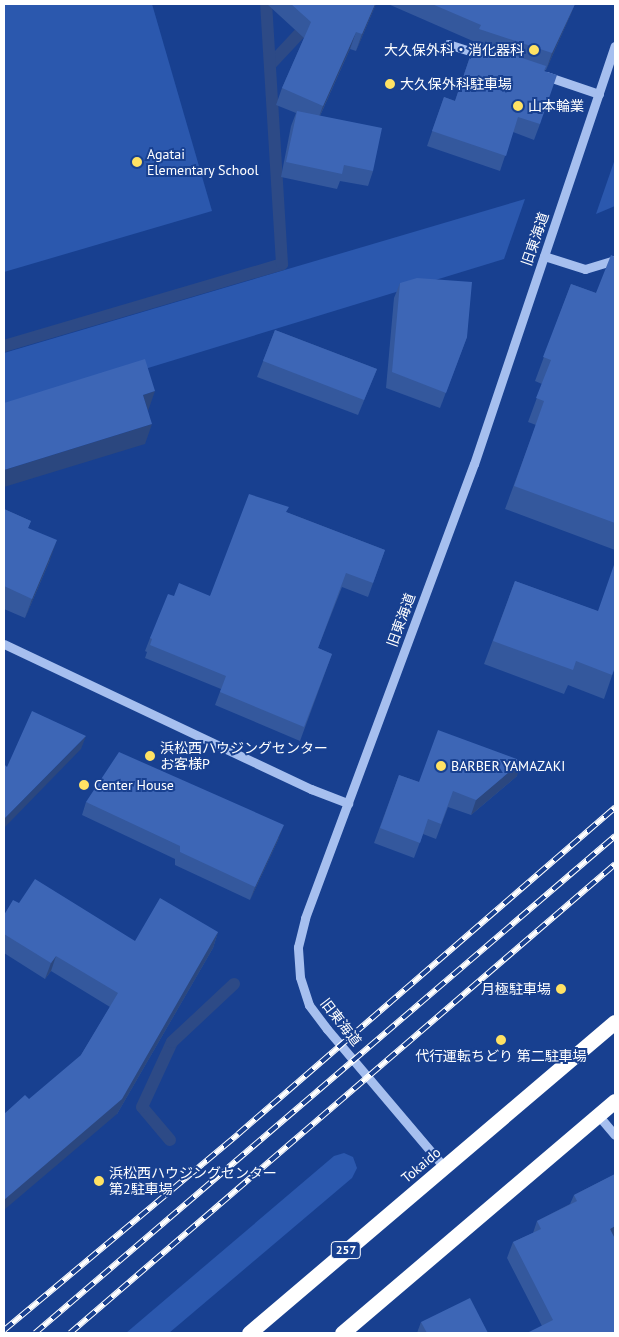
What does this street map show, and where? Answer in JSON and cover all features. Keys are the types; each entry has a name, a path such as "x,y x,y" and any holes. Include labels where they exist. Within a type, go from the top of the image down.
{"highway":[{"name":"Tokaido","path":"248,1333 615,1022"},
{"path":"342,1333 615,1101"}],"street":[{"path":"448,44 493,58"},
{"name":"旧東海道","path":"444,1167 324,1026 309,1005 300,977 298,947 305,918 474,464 615,46"},
{"path":"537,73 599,94"},
{"path":"544,256 585,269 615,260"},
{"path":"4,644 311,789 348,803"},
{"path":"598,1115 615,1135"}],"shaded area":[{"path":"4,4 152,4 212,211 4,272"},
{"path":"615,159 615,206 596,214"},
{"path":"525,199 504,259 4,412 4,353"},
{"path":"344,1153 353,1157 357,1168 352,1178 169,1333 126,1333 334,1156"}],"building":[{"path":"291,4 375,4 362,34 356,32 323,106 282,88 311,22"},
{"name":"大久保外科・消化器科","path":"432,4 575,4 552,53 479,29 481,25"},
{"path":"475,42 546,66 544,71 557,75 540,124 518,117 506,156 432,131 444,97 455,101"},
{"path":"297,111 382,128 373,171 344,165 342,174 286,162"},
{"path":"611,255 615,257 615,523 514,486 544,401 536,398 551,360 543,357 571,284 596,293"},
{"path":"417,278 472,282 467,337 446,393 392,372 400,283"},
{"path":"275,330 377,369 364,400 263,361"},
{"path":"145,359 155,391 143,395 152,424 4,470 4,403"},
{"path":"249,494 289,507 286,512 385,550 373,583 346,573 318,648 332,654 304,727 220,692 226,676 150,645 152,639 150,638 168,594 174,596 179,583 210,596"},
{"path":"4,509 31,521 28,528 57,540 32,599 4,586"},
{"path":"615,562 615,667 612,675 576,661 573,670 493,641 515,581 598,611"},
{"path":"32,711 86,736 4,819 4,764 7,767"},
{"path":"438,730 522,761 476,800 453,791 441,824 428,819 420,843 380,828 399,775 419,782"},
{"path":"119,752 284,825 255,887 180,852 180,846 86,802"},
{"path":"35,879 135,941 160,898 218,932 122,1099 4,1200 4,1114 25,1095 29,1099 81,1055 118,993 56,956 51,963 4,934 4,915 13,900 19,903"},
{"path":"615,1174 615,1226 610,1229 615,1239 615,1333 527,1333 553,1320 513,1242 541,1229 537,1221 577,1201 574,1195"},
{"path":"470,1298 488,1333 427,1333 421,1322"}],"waterway":[{"path":"4,346 282,264 266,4"},
{"path":"270,65 327,4"},
{"path":"170,1140 142,1107 172,1042 234,984"}],"railway":[{"path":"4,1330 238,1134 615,807"},
{"path":"35,1333 615,836"},
{"path":"70,1333 615,864"}],"place":[{"name":"大久保外科・消化器科","path":"534,50"},
{"name":"大久保外科駐車場","path":"390,84"},
{"name":"山本輪業","path":"518,106"},
{"name":"Agatai Elementary School","path":"137,162"},
{"name":"浜松西ハウジングセンター お客様P","path":"150,756"},
{"name":"BARBER YAMAZAKI","path":"441,766"},
{"name":"Center House","path":"84,785"},
{"name":"月極駐車場","path":"561,989"},
{"name":"代行運転ちどり 第二駐車場","path":"501,1040"},
{"name":"浜松西ハウジングセンター 第2駐車場","path":"99,1181"}]}
